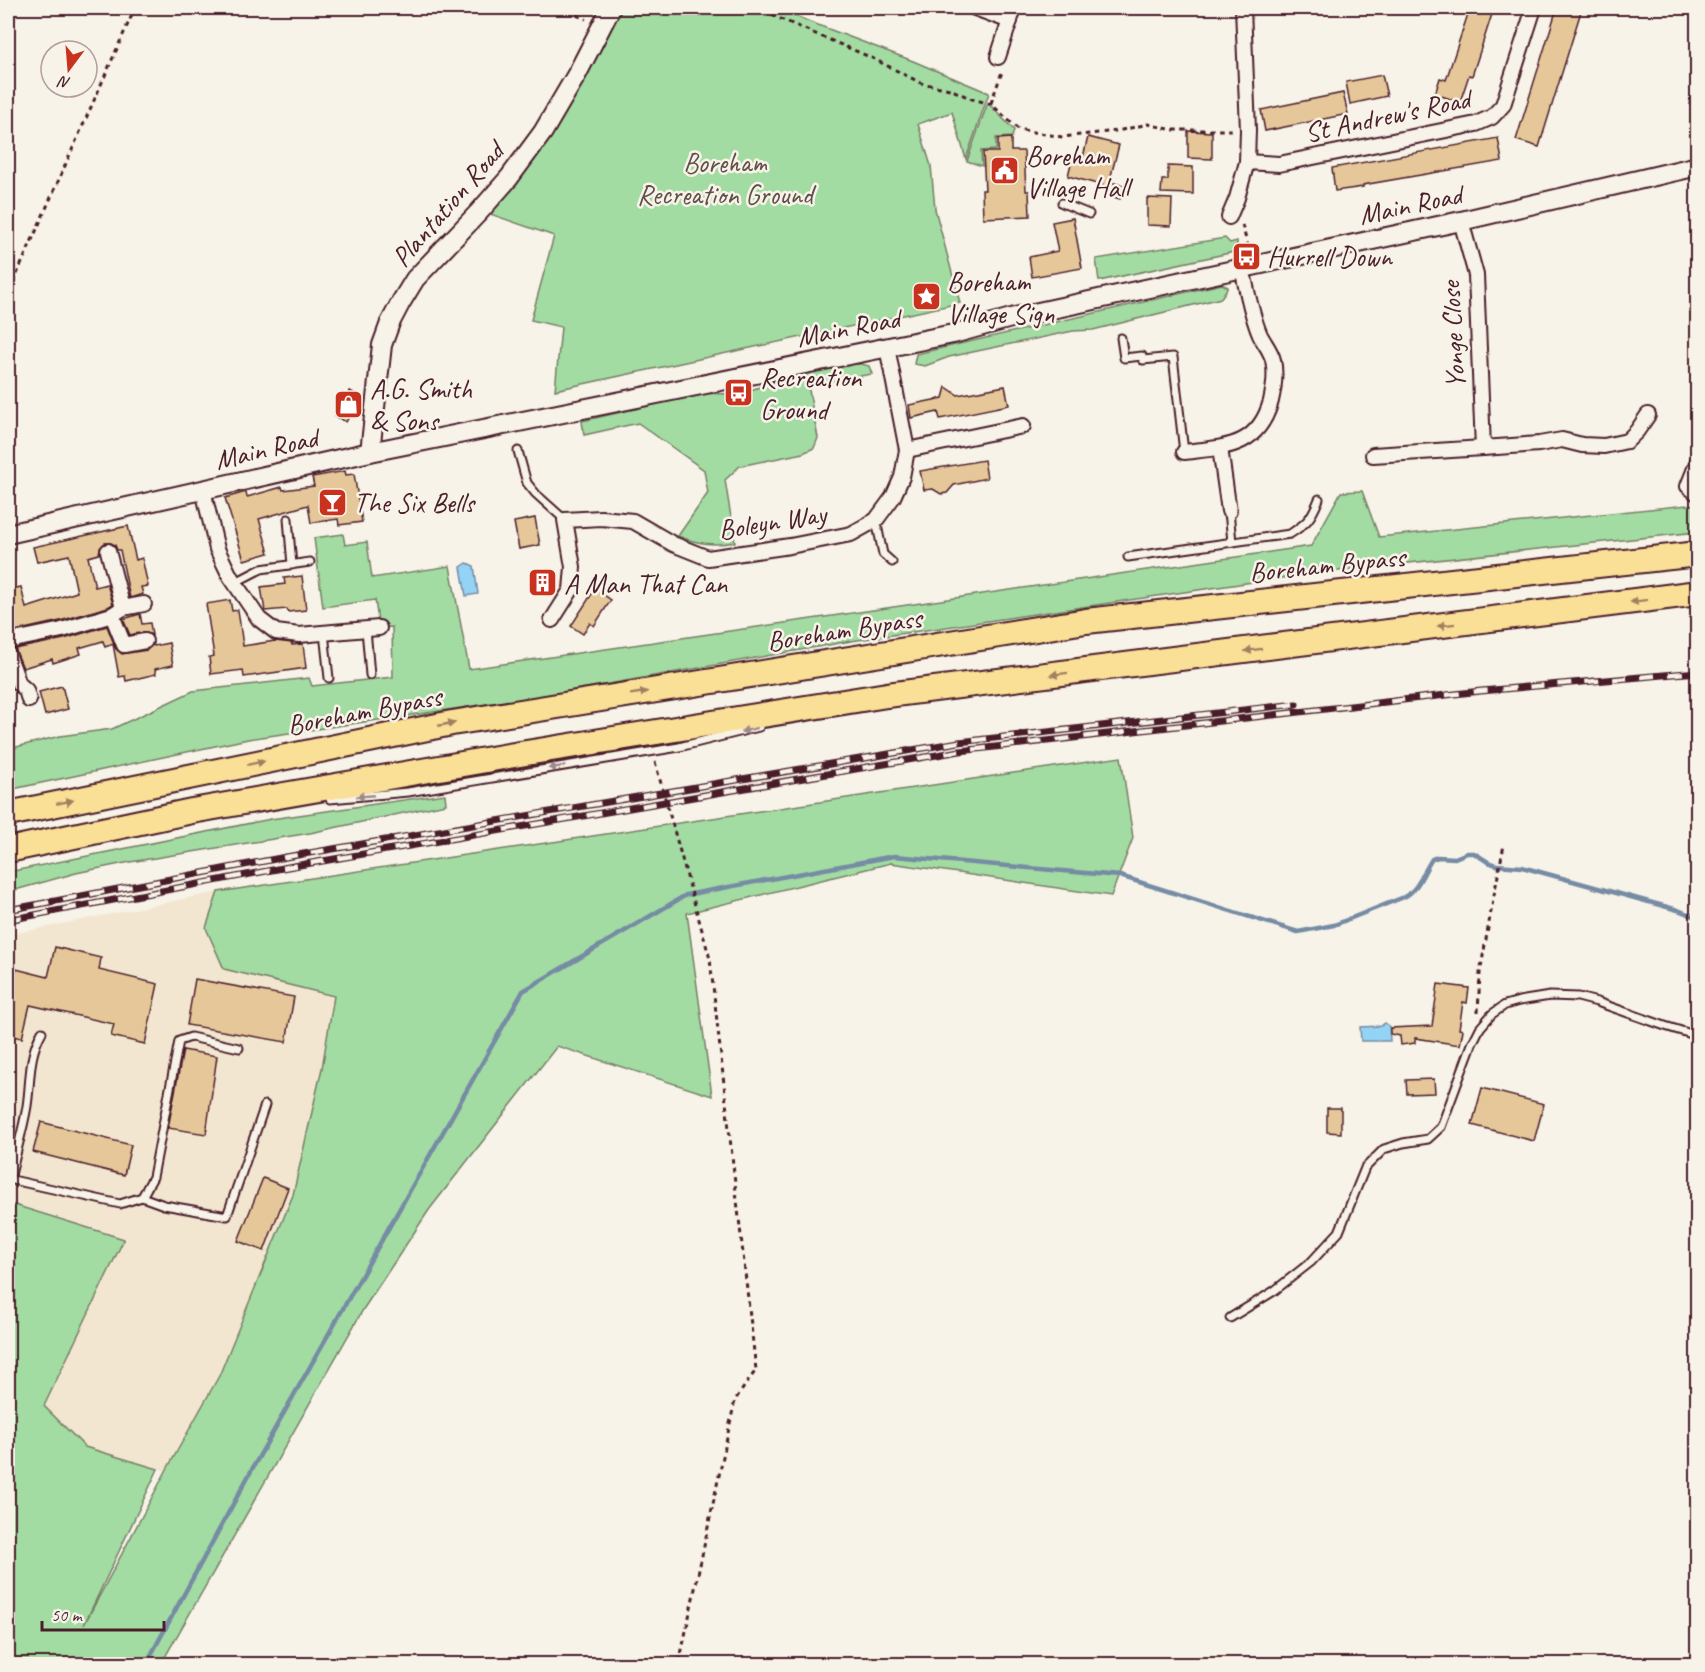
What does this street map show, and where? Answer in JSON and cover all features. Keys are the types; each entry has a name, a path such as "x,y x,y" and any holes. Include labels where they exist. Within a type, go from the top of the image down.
{"highway":[{"name":"Boreham Bypass","path":"8,814 452,723 1086,621 1698,554"},
{"path":"8,850 192,811 520,754 887,695 1698,593"}],"main road":[{"name":"Plantation Road","path":"370,452 382,345 395,312 415,279 501,186 543,132 577,74 611,8"},
{"name":"Main Road","path":"8,534 370,452 953,334 1015,317 1461,221 1698,166"}],"street":[{"path":"975,8 1010,21"},
{"path":"998,57 1014,8"},
{"path":"1229,217 1247,162 1248,130 1243,8"},
{"name":"St Andrew's Road","path":"1247,162 1279,164 1476,124 1492,117 1503,105 1534,8"},
{"name":"Yonge Close","path":"1461,221 1476,276 1483,448"},
{"path":"1184,452 1228,447 1255,433 1270,405 1275,386 1273,359 1260,334 1248,267"},
{"name":"Boleyn Way","path":"565,520 601,518 633,521 673,544 708,558 851,534 876,520 893,497 902,477 907,450 887,347"},
{"path":"1373,455 1562,441 1604,446 1627,441 1648,415"},
{"path":"907,450 1023,426"},
{"path":"1220,448 1229,511"},
{"path":"1698,461 1688,486 1698,494"},
{"path":"203,490 217,549 234,583 259,619 276,632 299,635 372,628"},
{"path":"552,620 571,590 573,567 565,520"},
{"path":"108,550 124,645 145,641"},
{"path":"29,700 26,690 19,684 10,658 9,646 144,604"}],"lane":[{"path":"1062,203 1089,214"},
{"path":"1121,338 1124,358 1142,356 1143,360 1173,357 1184,452"},
{"path":"518,451 527,483 565,520"},
{"path":"1128,557 1290,534 1306,524 1313,515 1319,500"},
{"path":"1229,511 1232,542"},
{"path":"288,519 292,565"},
{"path":"876,520 883,554 892,562"},
{"path":"234,583 261,569 310,562"},
{"path":"370,675 372,628"},
{"path":"324,633 329,678"},
{"path":"794,718 887,695"},
{"path":"317,800 408,792 652,752 771,724"},
{"path":"192,811 294,802"},
{"path":"1230,1318 1274,1291 1311,1262 1339,1232 1365,1168 1384,1149 1428,1139 1442,1127 1480,1028 1492,1014 1505,1005 1550,996 1578,997 1698,1036"},
{"path":"42,1032 31,1059 27,1105 9,1180 120,1204 142,1197 164,1205 227,1216 265,1105"},
{"path":"142,1197 153,1177 179,1041 190,1037 239,1048"}],"path":[{"path":"8,300 22,262 135,8"},
{"path":"560,8 601,26"},
{"path":"755,8 872,58 921,83 950,89 972,99 991,104 1017,128 1062,137 1148,124 1173,130 1248,130"},
{"path":"991,104 1003,67 998,57"},
{"path":"1237,198 1247,246 1248,267"},
{"path":"652,752 710,959 756,1370 735,1400 679,1665"},
{"path":"1480,1028 1477,1005 1480,973 1504,845"}],"shaded area":[{"path":"218,892 206,928 224,969 334,996 322,1068 293,1195 219,1376 166,1471 85,1447 44,1407 124,1239 8,1203 8,935"}],"green space":[{"name":"Boreham Recreation Ground","path":"620,8 776,8 989,93 966,159 952,112 918,124 931,166 935,209 960,303 555,390 561,327 531,320 554,236 490,214 564,115"},
{"path":"987,105 990,105 1014,130 1012,137 996,138 996,150 981,151 982,166 967,161"},
{"path":"1225,238 1230,243 1237,241 1237,249 1234,252 1099,281 1096,259"},
{"path":"1222,284 1228,287 1221,298 1093,330 1073,331 949,357 925,366 914,364 916,354"},
{"path":"851,364 869,366 872,374 808,385 818,438 814,448 803,453 740,466 725,480 735,542 706,544 678,536 708,493 704,470 638,423 584,435 582,421 696,393 732,394 751,390 795,374"},
{"path":"1362,491 1379,537 1697,504 1697,532 1273,579 851,641 529,698 248,739 8,790 8,749 60,736 112,729 193,691 309,678 312,686 393,677 392,627 379,628 375,600 323,607 314,538 343,534 345,545 367,542 372,578 450,566 469,669 1311,546 1341,492"},
{"path":"1121,757 1133,838 1111,896 891,863 687,913 712,1096 557,1046 429,1210 364,1308 161,1664 8,1664 8,1203 124,1239 44,1406 85,1447 158,1469 84,1625 219,1376 293,1195 322,1068 334,996 224,969 206,928 218,892"},
{"path":"445,794 446,804 310,833 130,862 76,873 8,892 8,872 271,819"}],"water":[{"path":"467,563 474,566 478,594 466,596 461,567"},
{"path":"1385,1023 1389,1026 1390,1041 1361,1041 1360,1027 1381,1026"}],"building":[{"path":"1470,8 1494,8 1472,76 1469,75 1460,102 1435,94 1440,78 1446,80"},
{"path":"1557,8 1582,8 1539,147 1516,140"},
{"path":"1382,75 1387,96 1350,104 1346,82"},
{"path":"1343,93 1348,114 1265,131 1261,110"},
{"path":"1188,131 1212,132 1212,159 1188,158"},
{"path":"1088,137 1119,145 1108,187 1068,176 1072,159 1082,161"},
{"name":"Boreham Village Hall","path":"1011,138 1011,151 1024,151 1030,216 983,218 982,190 985,190 983,152 998,152 998,139"},
{"path":"1498,138 1502,161 1335,191 1332,168"},
{"path":"1168,166 1193,167 1193,194 1161,193 1162,180 1168,180"},
{"path":"1111,182 1124,186 1120,199 1108,195"},
{"path":"1147,198 1172,199 1171,226 1147,225"},
{"path":"1073,218 1082,268 1032,277 1029,257 1058,251 1052,222"},
{"path":"1005,386 1009,405 940,419 938,412 911,418 909,405 943,398 946,387 958,395"},
{"name":"A.G. Smith & Sons","path":"350,391 360,397 346,422 335,416"},
{"path":"984,460 987,478 954,485 947,493 941,494 933,489 924,490 920,471"},
{"path":"345,471 346,475 354,474 362,522 339,525 338,519 311,523 308,505 259,519 269,553 244,560 225,498 246,492 247,497 282,487 283,490 314,486 312,477"},
{"path":"535,518 540,545 519,549 514,522"},
{"path":"128,526 136,560 142,558 148,586 141,587 143,594 130,598 120,550 117,550 111,543 105,543 100,548 99,554 88,557 95,587 107,584 113,604 60,621 15,631 10,629 8,590 21,587 26,608 77,592 69,555 37,562 33,547"},
{"name":"A Man That Can","path":"539,571 556,582 547,595 530,584"},
{"path":"302,576 306,610 265,611 261,587 285,584 284,578"},
{"path":"595,589 611,600 594,626 590,623 583,634 571,626"},
{"path":"230,600 232,611 238,610 243,646 275,641 292,643 292,645 303,644 306,668 244,677 243,670 211,674 209,657 214,656 206,604"},
{"path":"140,614 142,624 150,623 152,635 144,632 130,635 123,619"},
{"path":"107,626 116,649 122,654 147,650 153,644 154,646 169,643 173,665 155,669 156,674 126,681 125,676 119,677 113,644 105,647 103,641 79,648 81,654 53,663 52,659 23,668 15,649 64,639"},
{"path":"62,686 68,709 45,715 39,692"},
{"path":"55,947 101,958 99,970 158,984 145,1044 111,1036 114,1024 30,1005 22,1038 8,1035 8,967 48,977"},
{"path":"195,979 294,997 286,1042 187,1025"},
{"path":"1438,984 1469,988 1467,1003 1463,1002 1459,1029 1463,1030 1460,1045 1415,1038 1415,1043 1401,1045 1400,1036 1390,1034 1390,1028 1432,1026"},
{"path":"183,1050 217,1056 206,1134 168,1128"},
{"path":"1434,1079 1435,1093 1407,1094 1406,1080"},
{"path":"1482,1088 1544,1104 1534,1141 1472,1125"},
{"path":"1327,1108 1341,1108 1341,1133 1327,1132"},
{"path":"41,1122 131,1145 124,1175 33,1152"},
{"path":"263,1178 288,1188 264,1251 238,1241"}],"waterway":[{"path":"146,1664 256,1462 523,991 686,895 894,856 1120,876 1298,932 1334,925 1404,897 1417,885 1432,859 1455,858 1474,853 1496,865 1522,867 1678,910 1698,918"}],"railway":[{"path":"8,920 288,867 960,751 1481,691 1698,672"},
{"path":"8,910 286,857 959,742 1296,704"}],"place":[{"name":"Boreham Village Hall","path":"1005,171"},
{"name":"Hurrell Down","path":"1246,256"},
{"name":"Boreham Village Sign","path":"926,297"},
{"name":"Recreation Ground","path":"739,393"},
{"name":"A.G. Smith & Sons","path":"349,404"},
{"name":"The Six Bells","path":"333,502"},
{"name":"A Man That Can","path":"543,583"}]}
